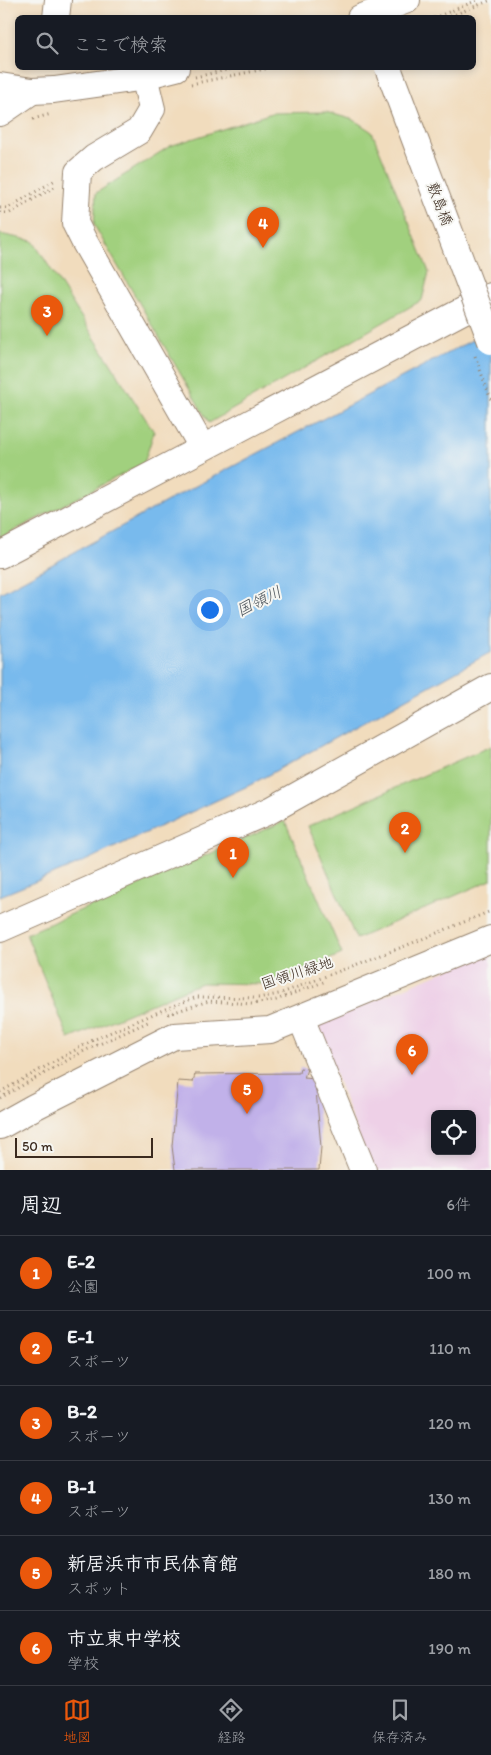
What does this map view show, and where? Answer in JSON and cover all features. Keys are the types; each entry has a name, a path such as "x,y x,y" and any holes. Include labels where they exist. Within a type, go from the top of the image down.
{"street":[{"path":"56,15 58,0"},
{"path":"365,12 407,0"},
{"path":"0,86 45,83 93,85 168,70"},
{"name":"敷島橋","path":"389,70 491,341"},
{"path":"144,76 152,109 140,131 94,158 78,172 75,223 202,447"},
{"path":"0,113 45,83"},
{"path":"0,555 491,296"},
{"path":"0,929 271,810 491,687"},
{"path":"0,1126 34,1106 174,1036 270,1030 491,939"},
{"path":"301,1018 363,1170"}],"path":[{"path":"441,15 478,0"},
{"path":"454,15 491,0"},
{"path":"0,208 8,208 67,173 78,172"},
{"name":"国領川緑地","path":"0,1092 95,1039 197,997 258,998 279,994 491,911"},
{"path":"160,1017 176,1010 208,1001 252,1004 276,1000 491,916"},
{"path":"0,1098 84,1051 151,1021"}],"shaded area":[{"path":"491,951 491,1170 371,1170 317,1025"}],"green space":[{"path":"326,112 354,120 372,132 429,272 422,300 209,423 94,225 96,193 170,146 272,113"},
{"path":"0,234 33,241 154,432 144,463 0,538"},
{"path":"491,746 491,880 356,939 308,826"},
{"path":"285,821 342,954 271,984 201,983 69,1039 26,934"}],"water":[{"name":"国領川","path":"491,330 491,652 250,785 74,866 0,896 0,593 175,497"}],"building":[{"path":"300,1068 307,1069 304,1078 315,1079 321,1147 319,1170 175,1170 172,1146 178,1081 193,1082 195,1074 299,1073"}],"place":[{"name":"B-1","path":"263,248"},
{"name":"B-2","path":"47,336"},
{"name":"E-1","path":"405,853"},
{"name":"E-2","path":"233,878"},
{"name":"市立東中学校","path":"412,1075"},
{"name":"新居浜市市民体育館","path":"247,1114"}]}
